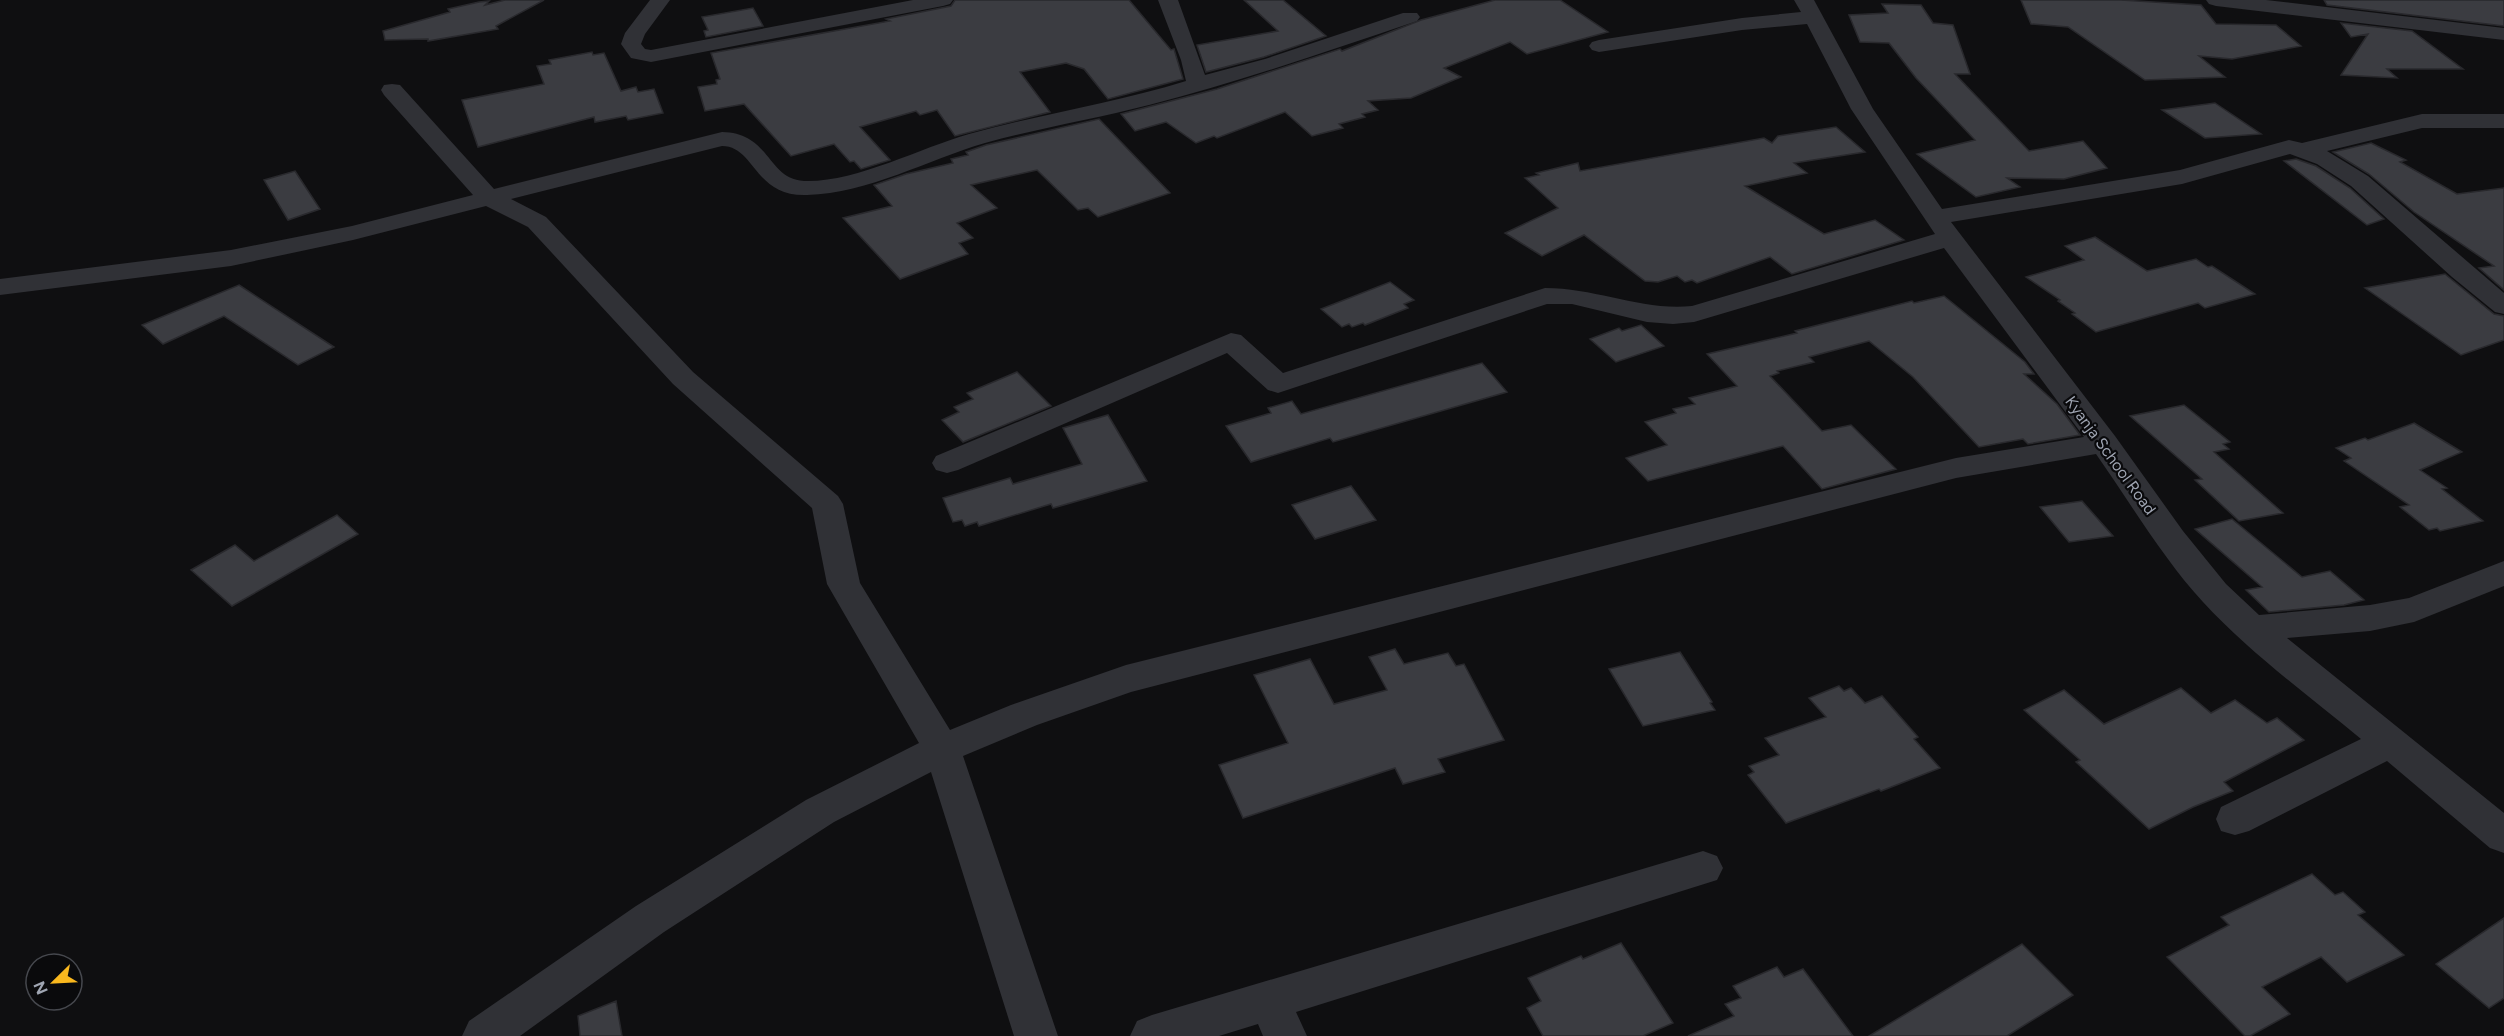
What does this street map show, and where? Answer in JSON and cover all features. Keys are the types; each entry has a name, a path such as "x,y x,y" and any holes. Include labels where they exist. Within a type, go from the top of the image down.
{"street":[{"path":"660,0 635,33 631,44 638,54 651,56 671,53 943,0"},
{"path":"1168,0 1191,60 1197,84"},
{"path":"2216,0 2504,34"},
{"path":"1599,46 1742,24 1808,8"},
{"name":"Kyanja School Road","path":"1808,8 1862,109 1942,228 2214,593 2388,743 2504,836"},
{"path":"0,287 231,258 353,233 685,147 725,139 736,140 747,147 776,181 798,188 819,187 856,178 980,138 1158,97 1272,63 1410,17"},
{"path":"2476,30 2504,47"},
{"path":"392,90 489,198 537,222 683,378 827,504 844,584 942,749 1036,1036"},
{"path":"2306,149 2422,122 2504,121"},
{"path":"947,463 1231,341 1278,384 1545,296 1572,296 1647,314 1672,316 1694,314 1942,228 2182,177 2289,147 2306,149 2322,156 2352,177 2504,306"},
{"path":"484,1036 650,919 820,811 942,749 1024,715 1126,679 1956,468 2104,444"},
{"path":"2252,628 2370,618 2414,610 2504,573"},
{"path":"2235,819 2388,743"},
{"path":"1152,1036 1277,1018 1703,868"}],"building":[{"path":"505,0 544,0 496,26 498,29 428,41 428,39 385,40 383,31 450,12 448,9 479,2 489,1 485,5"},
{"path":"955,0 1129,0 1171,50 1174,49 1183,79 1108,99 1084,69 1066,63 1020,72 1050,112 955,136 937,110 920,115 916,111 860,127 890,160 861,169 854,161 850,162 834,144 791,156 744,104 705,111 698,87 717,84 716,80 720,79 711,53 890,21 886,19 951,6"},
{"path":"1244,0 1283,0 1326,36 1264,57 1206,72 1197,45 1278,31"},
{"path":"1495,0 1560,0 1608,32 1527,54 1510,42 1444,68 1461,77 1411,98 1368,101 1378,110 1362,114 1365,117 1339,124 1343,128 1312,136 1285,112 1217,138 1214,136 1196,143 1166,122 1135,131 1121,114 1217,89 1340,49 1342,51 1421,20"},
{"path":"2021,0 2121,0 2201,5 2216,24 2276,25 2301,46 2232,59 2199,56 2225,77 2145,80 2068,27 2031,24"},
{"path":"2324,0 2504,0 2504,26 2327,5"},
{"path":"1882,4 1921,5 1933,23 1953,25 1970,74 1955,74 2029,151 2083,141 2107,168 2064,179 2007,178 2020,187 1976,197 1917,154 1975,140 1916,78 1889,43 1860,42 1849,15 1888,13"},
{"path":"753,8 763,26 706,37 704,31 708,30 702,17"},
{"path":"2341,23 2412,31 2463,69 2387,69 2397,78 2341,75 2368,34 2351,37"},
{"path":"592,52 593,55 604,53 621,91 636,87 638,92 654,89 663,113 628,120 626,116 595,122 594,117 478,147 462,100 544,84 537,66 551,64 549,60"},
{"path":"2215,103 2261,134 2205,138 2162,110"},
{"path":"1099,119 1170,193 1098,217 1088,208 1078,210 1037,170 971,185 997,208 957,223 973,238 959,243 968,254 900,279 843,218 892,206 874,185 906,174 953,163 951,159 968,155 966,152 986,145"},
{"path":"1836,127 1865,152 1794,163 1807,173 1745,186 1824,234 1875,220 1904,240 1792,274 1770,257 1697,283 1692,280 1685,282 1677,276 1658,282 1645,281 1584,235 1542,256 1505,233 1558,208 1525,178 1539,175 1536,173 1578,163 1580,171 1764,138 1772,143 1778,136"},
{"path":"2371,143 2406,160 2400,162 2457,194 2504,188 2504,290 2479,268 2494,266 2414,212 2369,174 2333,152"},
{"path":"2296,159 2316,166 2350,188 2384,219 2367,225 2284,161"},
{"path":"295,171 320,209 288,220 264,180"},
{"path":"2095,237 2147,271 2196,259 2208,267 2212,266 2255,294 2205,308 2198,303 2096,332 2072,314 2075,313 2058,301 2060,300 2026,277 2084,260 2065,246"},
{"path":"2445,274 2494,314 2504,316 2504,340 2461,355 2365,288"},
{"path":"1390,282 1414,300 1404,304 1408,308 1365,325 1363,323 1352,327 1349,324 1342,327 1321,309"},
{"path":"239,285 334,347 298,365 224,316 163,344 142,325"},
{"path":"1944,296 2025,362 2034,374 2024,374 2057,404 2080,435 2028,444 2023,439 1979,447 1913,377 1869,341 1809,357 1814,362 1777,371 1779,373 1770,376 1822,431 1851,425 1896,469 1822,489 1783,446 1648,481 1626,458 1667,445 1645,422 1676,413 1673,409 1695,404 1689,398 1737,386 1707,354 1797,333 1795,331 1912,301 1914,303"},
{"path":"1641,325 1664,346 1616,362 1590,339 1619,328 1622,331"},
{"path":"1482,363 1507,392 1333,442 1330,438 1251,462 1226,426 1271,413 1268,408 1292,401 1301,414"},
{"path":"1017,372 1051,406 963,442 942,420 959,412 954,407 973,399 967,393"},
{"path":"2184,405 2230,442 2223,444 2229,449 2214,452 2283,513 2239,521 2195,480 2202,479 2130,416"},
{"path":"1108,415 1147,481 1053,508 1051,504 979,526 977,522 965,526 962,520 953,522 943,498 1010,478 1013,484 1082,464 1063,428"},
{"path":"2414,423 2462,452 2420,470 2447,488 2442,489 2483,521 2440,531 2437,528 2429,530 2400,507 2409,505 2344,461 2351,458 2336,448 2365,438 2368,440"},
{"path":"1351,486 1376,520 1315,539 1292,505"},
{"path":"2082,501 2113,536 2069,542 2040,507"},
{"path":"337,515 358,534 232,606 191,570 235,545 254,561"},
{"path":"2232,519 2302,577 2330,571 2364,600 2344,605 2269,612 2246,590 2262,587 2195,529"},
{"path":"1395,649 1404,664 1448,653 1456,666 1464,664 1504,740 1438,759 1445,772 1403,784 1395,768 1243,818 1219,765 1288,743 1254,675 1310,659 1334,704 1387,690 1369,657"},
{"path":"1680,652 1715,710 1643,726 1609,669"},
{"path":"1839,686 1844,691 1851,688 1865,703 1882,696 1918,737 1914,739 1940,768 1881,791 1879,789 1786,823 1748,775 1754,772 1749,766 1779,755 1765,738 1826,717 1809,698"},
{"path":"2181,688 2211,713 2235,700 2267,723 2277,718 2304,740 2224,782 2233,791 2193,807 2149,829 2076,762 2080,760 2024,710 2064,690 2104,724"},
{"path":"2312,874 2335,895 2343,892 2365,912 2358,915 2404,955 2347,982 2321,957 2313,961 2262,987 2290,1014 2250,1036 2245,1036 2167,957 2229,925 2221,917"},
{"path":"2504,918 2504,998 2489,1008 2436,964"},
{"path":"1621,943 1673,1023 1643,1036 1543,1036 1527,1008 1541,1001 1528,978 1581,956 1583,959"},
{"path":"2022,944 2073,995 2007,1036 1869,1036"},
{"path":"1777,967 1784,977 1803,969 1853,1036 1688,1036 1734,1016 1725,1004 1741,998 1733,986"},
{"path":"616,1001 622,1036 580,1036 578,1016"}]}
